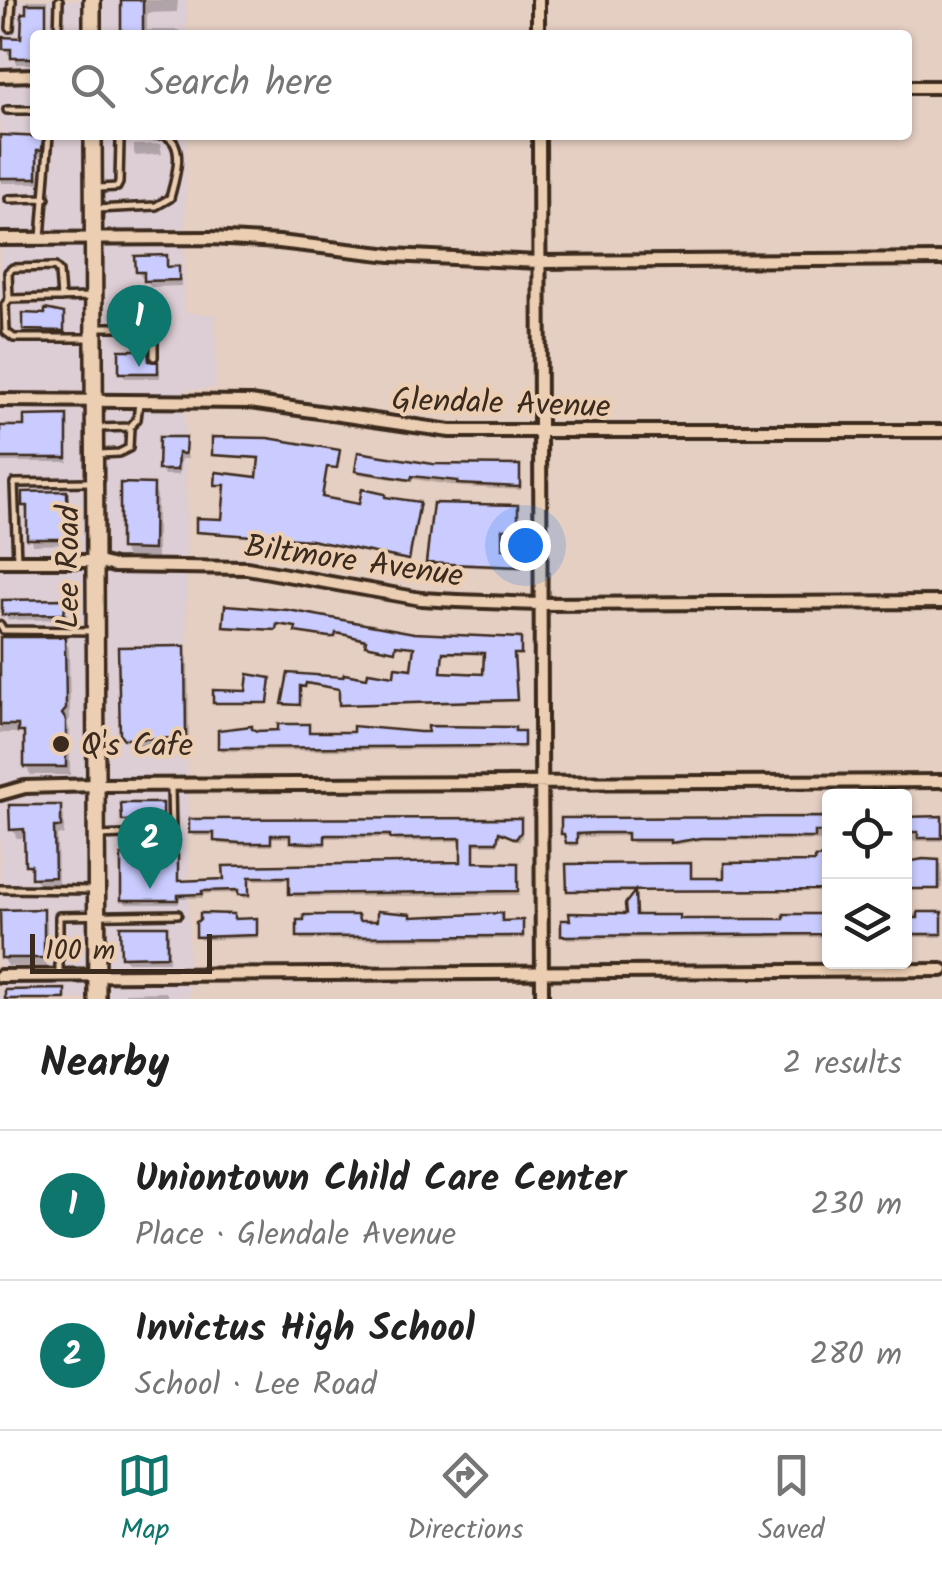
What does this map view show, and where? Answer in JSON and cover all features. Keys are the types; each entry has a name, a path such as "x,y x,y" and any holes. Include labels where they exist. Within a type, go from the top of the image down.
{"main road":[{"path":"92,0 92,30"},
{"name":"Lee Road","path":"93,140 97,999"}],"street":[{"path":"538,0 538,30"},
{"path":"0,76 30,75"},
{"path":"912,87 942,87"},
{"path":"538,140 542,999"},
{"path":"0,239 211,238 391,256 539,262 942,259"},
{"name":"Glendale Avenue","path":"0,400 250,402 450,432 942,430"},
{"name":"Biltmore Avenue","path":"0,561 247,568 421,598 538,604 942,602"},
{"path":"0,794 25,788 96,785 942,781"},
{"path":"0,976 942,970"}],"lane":[{"path":"10,28 12,0"},
{"path":"58,30 59,0"},
{"path":"7,110 30,110"},
{"path":"41,238 49,140"},
{"path":"93,188 116,187 119,183 120,140"},
{"path":"93,209 156,206 170,198 177,162 173,140"},
{"path":"9,199 46,198"},
{"path":"60,298 59,272 55,267 13,268 8,272 6,332 14,338 154,328 154,356"},
{"path":"9,299 94,296"},
{"path":"94,428 130,426 138,419 139,400"},
{"path":"94,454 127,450 130,426"},
{"path":"17,561 14,483 94,482"},
{"path":"0,625 3,630 95,632"},
{"path":"96,836 172,833 171,784"},
{"path":"0,889 96,890"},
{"path":"59,974 58,916 178,914"}],"shaded area":[{"path":"0,0 187,0 187,30 30,30 30,140 186,140 184,312 216,315 216,388 185,390 189,999 0,999"}],"building":[{"path":"121,0 143,0 143,30 121,30"},
{"path":"26,4 46,4 46,30 30,30 30,58 11,58 11,49 3,49 3,37 21,38 22,13 26,13"},
{"path":"0,135 43,140 42,150 37,150 37,178 0,178"},
{"path":"167,255 167,267 179,266 179,280 144,281 144,272 136,272 135,256"},
{"path":"45,309 64,313 64,331 23,330 23,313 45,314"},
{"path":"119,350 148,350 149,361 158,362 158,373 119,373"},
{"path":"67,415 67,458 0,458 0,426 24,426 24,416"},
{"path":"159,437 186,437 185,454 178,453 177,470 158,470"},
{"path":"212,437 268,438 340,450 337,468 327,467 322,497 359,504 362,489 420,502 409,560 311,540 196,532 196,518 222,519 225,485 215,485 216,472 257,477 259,458 212,455"},
{"path":"358,452 433,464 520,465 520,487 457,484 458,481 412,476 411,480 355,471"},
{"path":"120,483 154,484 153,550 120,549"},
{"path":"67,491 68,534 62,539 27,539 27,506 22,506 22,492"},
{"path":"433,503 518,505 518,529 502,529 502,549 516,549 516,554 522,554 522,567 426,563"},
{"path":"66,599 64,614 2,615 2,600"},
{"path":"225,605 288,610 414,633 521,638 521,654 514,654 517,700 339,705 339,689 306,683 305,687 300,686 300,705 282,704 288,673 367,678 368,672 394,676 395,667 411,669 414,647 396,645 395,651 365,645 366,640 346,635 295,632 296,627 277,624 276,630 223,627","holes":["443,652 484,653 483,674 441,672"]},
{"path":"0,637 65,637 66,709 62,714 66,720 66,767 24,767 24,732 18,732 18,725 0,725"},
{"path":"185,646 186,738 124,739 120,734 118,647"},
{"path":"248,674 271,678 268,703 213,703 213,690 246,691"},
{"path":"278,724 309,724 309,732 353,732 353,726 420,732 428,732 428,726 515,727 515,731 524,731 524,746 218,748 218,730 252,726 257,731 278,730"},
{"path":"121,803 163,803 163,820 122,821"},
{"path":"9,805 61,805 61,827 54,827 55,877 31,878 31,865 25,865 24,829 10,830"},
{"path":"942,816 942,838 918,838 918,832 912,832 912,817"},
{"path":"822,817 822,832 815,832 815,838 701,838 671,843 627,840 627,833 596,833 577,834 577,843 566,843 561,834 561,818"},
{"path":"521,818 521,832 516,839 499,832 497,842 474,842 474,862 518,863 518,891 289,894 289,877 249,877 249,895 238,895 238,890 202,891 178,895 178,900 121,900 121,855 178,855 178,881 224,879 223,866 461,862 461,838 325,835 325,843 315,843 290,842 290,835 271,835 271,843 240,843 214,841 214,833 189,833 189,819"},
{"path":"822,857 822,890 567,891 566,864 691,863 691,878 724,878 724,863 815,862 815,858"},
{"path":"939,860 939,889 912,889 912,861"},
{"path":"635,891 636,915 784,919 784,914 822,914 822,934 561,936 561,920 570,920 569,913 626,914 625,904"},
{"path":"44,909 44,958 1,958 0,910"},
{"path":"377,911 411,917 502,913 502,921 523,920 523,936 297,937 297,920 304,920 304,915 358,915 359,921 377,921"},
{"path":"918,912 942,912 942,934 912,934 912,918 918,918"},
{"path":"200,913 234,914 234,919 257,918 257,935 196,937"},
{"path":"120,926 167,926 167,956 121,957"},
{"path":"65,989 65,999 5,999 5,990"}],"place":[{"name":"Uniontown Child Care Center","path":"139,367"},
{"name":"Q's Cafe","path":"61,744"},
{"name":"Invictus High School","path":"150,889"}]}
